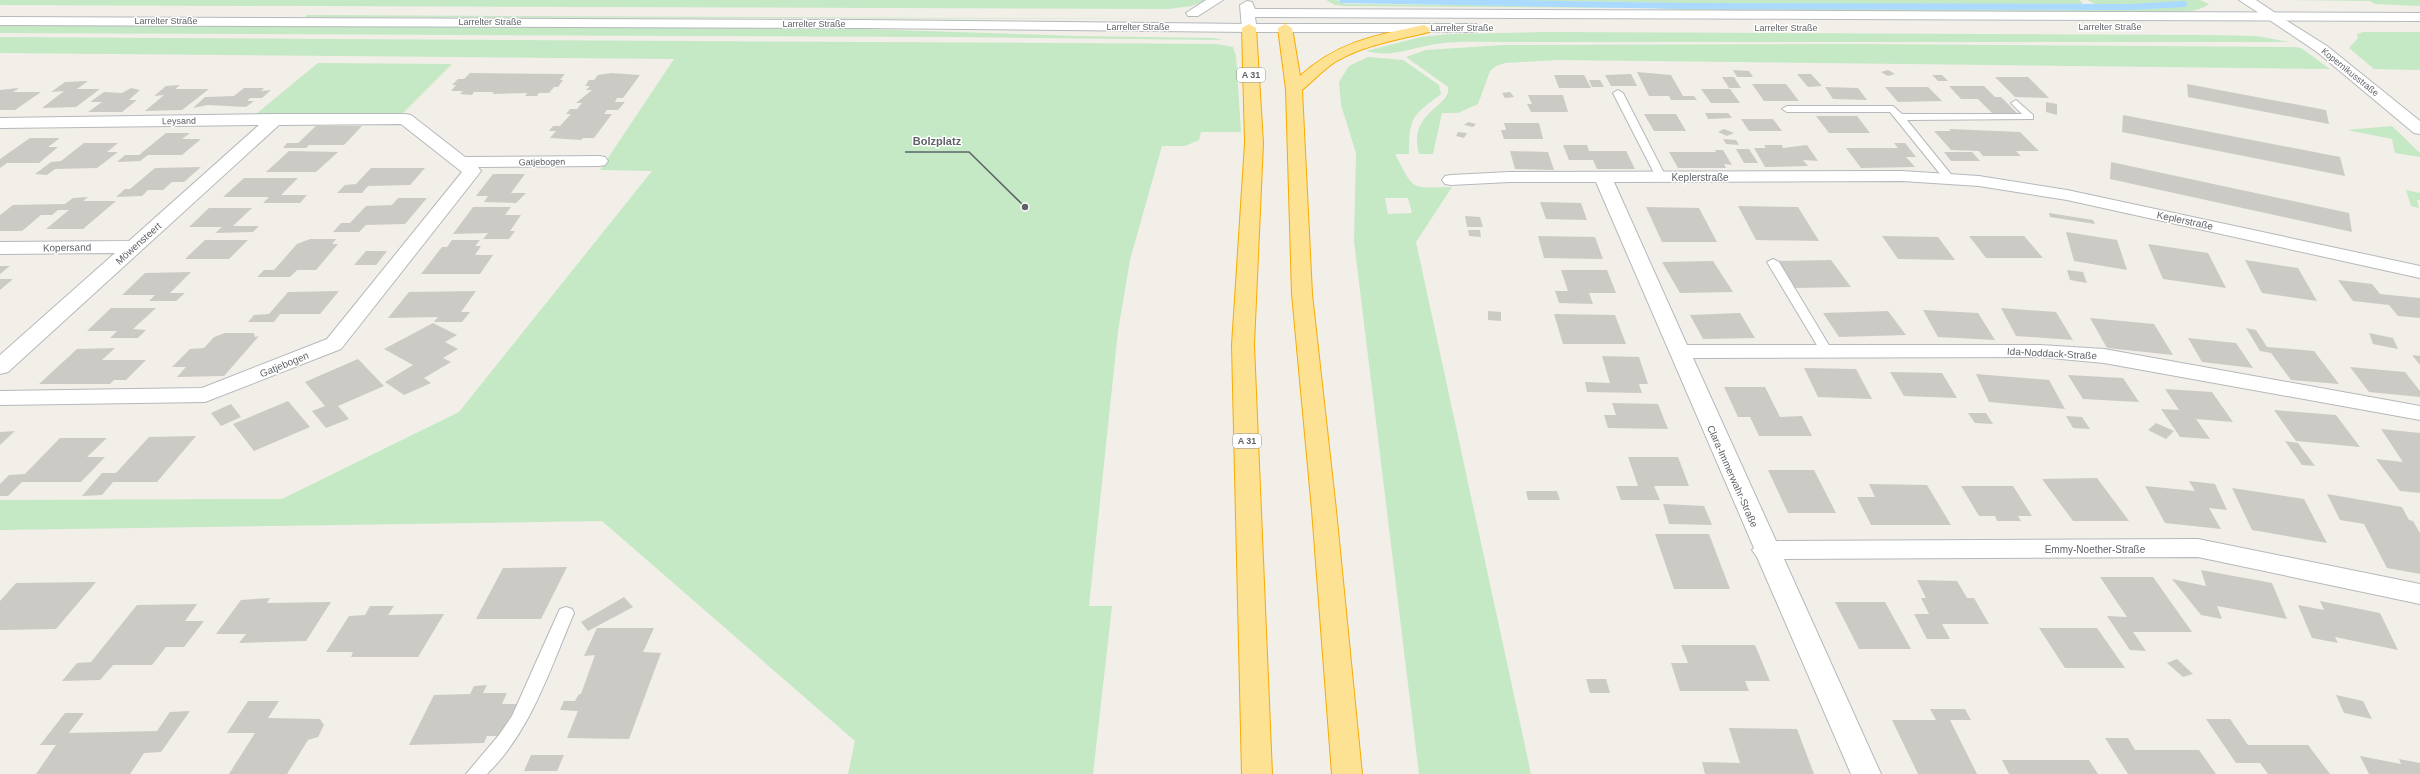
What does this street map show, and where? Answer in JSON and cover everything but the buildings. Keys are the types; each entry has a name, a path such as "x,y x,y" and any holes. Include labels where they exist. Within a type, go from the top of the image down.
{"highway":[{"name":"A 31","path":"1248,14 1254,143 1244,285 1243,346 1257,774"},
{"path":"1285,28 1294,89 1302,294 1324,510 1347,774"},
{"path":"1294,89 1328,61 1344,52 1370,42 1424,28"}],"street":[{"name":"Larrelter Straße","path":"1216,0 1188,13 1248,14 1285,28 2225,26 2276,18"},
{"name":"Kopernikusstraße","path":"2246,0 2322,49 2420,129"},
{"name":"Larrelter Straße","path":"0,20 861,24 1248,14 1279,6 2276,18 2420,16"},
{"path":"1279,6 1285,28"},
{"name":"Larrelter Straße","path":"0,9 1135,13"},
{"name":"Möwensteert","path":"0,367 276,119"},
{"name":"Leysand","path":"0,123 357,119"},
{"name":"Gatjebogen","path":"0,398 205,395 334,344 472,171 405,119 357,119"},
{"name":"Gatjebogen","path":"461,162 599,161"},
{"name":"Keplerstraße","path":"1451,180 1468,178 1902,176 1949,178 2067,195 2420,272"},
{"name":"Clara-Immerwahr-Straße","path":"1603,178 1866,774"},
{"name":"Kopersand","path":"0,248 134,247"},
{"name":"Ida-Noddack-Straße","path":"1679,352 2040,351 2104,356 2420,413"},
{"name":"Emmy-Noether-Straße","path":"1766,550 2198,548 2420,594"}],"lane":[{"path":"1618,93 1661,177"},
{"path":"1900,117 2030,117 2016,102"},
{"path":"1787,109 1893,109 1949,178"},
{"path":"1773,262 1828,352"},
{"path":"476,774 493,760 514,731 566,612"}],"green space":[{"path":"0,0 1206,0 1192,6 1168,9 0,5"},
{"path":"1326,0 1336,0 1346,4 2094,10 2187,4 2099,6 2087,0 2200,0 2209,4 2194,10 2166,12 1696,11 1655,8 1346,6 1335,5"},
{"path":"1350,0 2079,0 2082,2 2082,5 1722,5 1635,2"},
{"path":"2288,0 2420,0 2420,6 2375,4 2370,1"},
{"path":"307,15 1180,19 305,17"},
{"path":"0,25 831,28 1076,36 1213,38 1223,40 955,37 0,33"},
{"path":"1545,32 2207,35 2256,36 2290,42 1451,42 1393,53 1375,53 1366,51 1421,37 1450,34"},
{"path":"2363,32 2420,32 2420,70 2374,69 2349,48 2358,38 2357,34"},
{"path":"0,37 1217,44 1233,47 1236,56 1241,132 1201,132 1199,140 1185,146 1162,146 1130,260 1118,331 1089,606 1112,606 1093,774 848,774 855,741 602,521 0,530 0,500 282,499 459,412 652,171 600,170 674,59 0,53"},
{"path":"1846,44 2294,47 2301,48 2330,69 1558,60 1505,63 1496,66 1490,71 1478,104 1458,113 1442,113 1433,154 1419,154 1417,140 1419,128 1430,112 1443,100 1447,94 1448,87 1406,57 1426,50 1504,45"},
{"path":"1368,57 1403,60 1439,85 1441,94 1424,107 1414,118 1410,132 1409,154 1395,154 1406,175 1415,185 1428,188 1452,187 1416,242 1531,774 1419,774 1354,241 1356,153 1341,105 1339,82 1349,66","holes":["1385,198 1408,198 1412,213 1388,214"]},
{"path":"318,63 452,64 400,116 256,114"},
{"path":"2392,126 2420,153 2420,157 2395,153 2392,139 2347,130"},
{"path":"2406,190 2420,193 2420,200 2417,200 2419,208 2411,206"}],"waterway":[{"path":"1342,0 1686,6 2131,7 2184,4"}],"place":[{"name":"Bolzplatz","path":"1025,207"}]}
